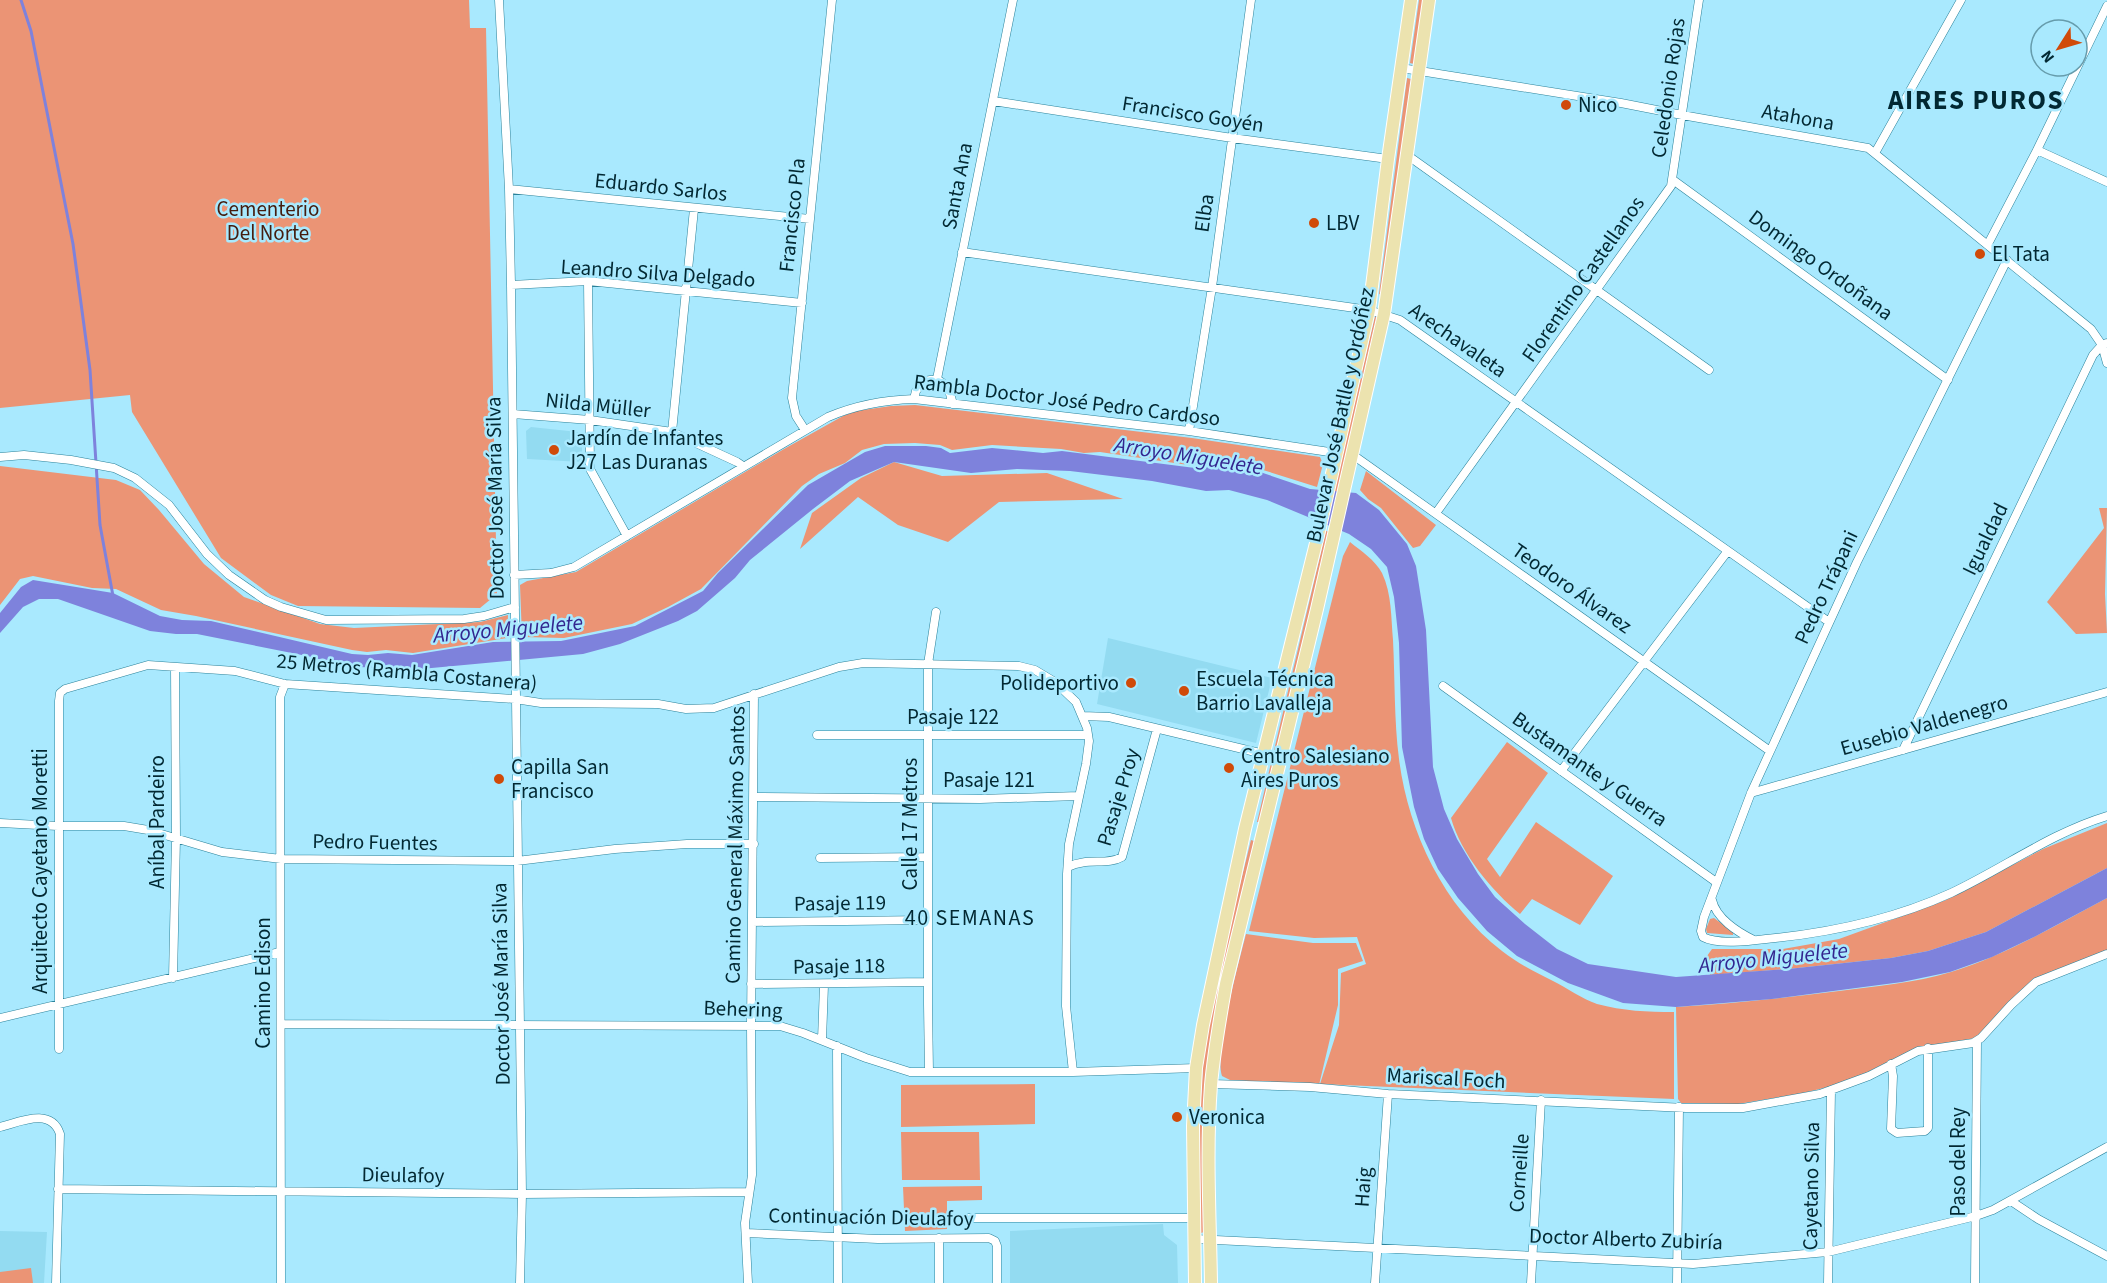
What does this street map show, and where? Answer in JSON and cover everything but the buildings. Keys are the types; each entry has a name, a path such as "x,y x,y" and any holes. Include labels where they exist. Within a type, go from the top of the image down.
{"main road":[{"name":"Bulevar José Batlle y Ordóñez","path":"1195,1283 1193,1126 1196,1068 1203,1025 1245,829 1319,531 1369,310 1411,0"},
{"name":"Bulevar José Batlle y Ordóñez","path":"1210,1283 1208,1146 1216,1039 1226,984 1334,537 1384,314 1429,0"}],"street":[{"name":"Doctor José María Silva","path":"499,0 512,285 522,1194 520,1283"},
{"name":"Francisco Pla","path":"805,430 796,416 792,398 832,0"},
{"name":"Santa Ana","path":"937,379 1013,0"},
{"name":"Elba","path":"1189,431 1212,287 1251,0"},
{"name":"Celedonio Rojas","path":"1673,180 1699,0"},
{"path":"1875,153 1961,0"},
{"path":"1988,244 2107,6"},
{"name":"Atahona","path":"1401,68 1621,103 1868,148 2091,329 2104,344 2107,363"},
{"name":"Francisco Goyén","path":"993,101 1232,138 1388,159"},
{"path":"2037,150 2107,182"},
{"path":"1407,155 1709,370"},
{"name":"Florentino Castellanos","path":"1436,513 1597,291 1673,180"},
{"name":"Domingo Ordoñana","path":"1673,180 1948,380"},
{"name":"Eduardo Sarlos","path":"509,189 810,219"},
{"path":"672,432 694,208"},
{"name":"Arechavaleta","path":"962,252 1369,310 1400,320 1516,404 1829,622"},
{"name":"Pedro Trápani","path":"1755,940 1712,941 1703,937 1701,924 1712,899 1716,882 1751,793 1857,562 2007,260"},
{"path":"588,281 590,470 627,536"},
{"name":"Leandro Silva Delgado","path":"512,285 588,281 801,303"},
{"name":"Igualdad","path":"1903,750 2093,355 2104,344"},
{"path":"914,399 924,381 937,379 948,387 953,404"},
{"name":"Rambla Doctor José Pedro Cardoso","path":"514,575 562,571 574,567 828,417 859,405 884,401 914,399 1189,431 1336,453"},
{"name":"Nilda Müller","path":"513,414 590,420 672,432 743,466"},
{"path":"0,457 24,455 114,468 148,488 169,505 207,554 229,575 265,600 281,607 326,620 464,619 514,607"},
{"name":"Teodoro Álvarez","path":"1353,455 1770,751"},
{"path":"1561,771 1727,552"},
{"name":"Calle 17 Metros","path":"929,1072 928,664 936,612"},
{"name":"25 Metros (Rambla Costanera)","path":"60,693 65,689 148,665 235,671 285,684 515,699 541,703 658,704 686,709 714,708 839,667 863,663 1008,665 1035,670 1055,682 1076,702 1083,716"},
{"name":"Aníbal Pardeiro","path":"173,978 176,838 175,667"},
{"name":"Camino Edison","path":"281,1283 280,698 285,684"},
{"name":"Bustamante y Guerra","path":"1443,686 1716,882"},
{"name":"Eusebio Valdenegro","path":"1751,793 2107,692"},
{"name":"Arquitecto Cayetano Moretti","path":"59,1048 60,693"},
{"name":"Camino General Máximo Santos","path":"748,1283 746,1233 752,1175 754,694"},
{"path":"1073,1072 1066,1006 1068,867 1069,849 1086,764 1088,735 1083,716 1109,717 1264,754"},
{"name":"Pasaje Proy","path":"1068,867 1084,861 1111,861 1122,857 1157,729"},
{"name":"Pasaje 122","path":"817,735 1088,735"},
{"name":"Pasaje 121","path":"754,797 980,799 1079,796"},
{"path":"1712,899 1717,913 1736,929 1755,940 1804,936 1842,928 1923,904 1966,885 2055,837 2107,816"},
{"name":"Pedro Fuentes","path":"0,823 124,826 233,855 281,859 517,861 666,845 754,844"},
{"path":"1245,829 1262,834"},
{"path":"1069,849 1077,858 1084,861"},
{"path":"820,858 928,857"},
{"name":"Pasaje 119","path":"752,922 928,920"},
{"path":"0,1018 280,952"},
{"path":"1977,1041 2036,982 2107,954"},
{"name":"Pasaje 118","path":"751,984 824,985 928,982"},
{"path":"822,1040 824,985"},
{"name":"Behering","path":"281,1024 780,1026 903,1070 1073,1072 1196,1068"},
{"name":"Mariscal Foch","path":"1211,1084 1310,1087 1388,1094 1720,1109 1757,1107 1831,1090 1869,1076 1911,1053 1928,1048 1965,1045 1977,1041"},
{"name":"Paso del Rey","path":"1975,1283 1977,1041"},
{"path":"837,1046 838,1283"},
{"path":"1891,1064 1893,1076 1892,1129 1897,1133 1925,1131 1928,1128 1928,1048"},
{"name":"Cayetano Silva","path":"1827,1283 1831,1090"},
{"name":"Haig","path":"1375,1283 1388,1094"},
{"name":"Corneille","path":"1531,1283 1541,1100"},
{"path":"1677,1283 1679,1107"},
{"path":"0,1127 41,1118 53,1122 60,1134 56,1283"},
{"name":"Doctor Alberto Zubiría","path":"1195,1239 1694,1264 1828,1252 1976,1216 2012,1201 2107,1146"},
{"name":"Dieulafoy","path":"58,1189 522,1194 749,1192"},
{"path":"2012,1201 2038,1219 2107,1256"},
{"path":"968,1218 1194,1218"},
{"name":"Continuación Dieulafoy","path":"746,1233 838,1237 982,1236 995,1241 997,1246 997,1283"},
{"path":"939,1238 939,1283"}],"shaded area":[{"name":"Jardín de Infantes J27 Las Duranas","path":"531,427 578,432 582,436 582,462 527,459 526,431"},
{"name":"Escuela Técnica Barrio Lavalleja","path":"1108,638 1272,678 1256,743 1097,704"},
{"path":"1163,1224 1164,1235 1177,1245 1178,1283 1010,1283 1010,1231"},
{"path":"0,1231 47,1232 44,1283 0,1283"}],"green space":[{"name":"Cementerio Del Norte","path":"0,0 469,0 470,28 486,28 497,594 480,608 298,606 271,595 221,558 132,412 130,395 0,408"},
{"path":"1419,0 1423,0 1414,64 1410,63"},
{"path":"1407,78 1411,79 1382,295 1379,294"},
{"path":"1375,316 1379,317 1338,496 1333,495"},
{"path":"915,405 1192,438 1320,457 1323,464 1317,487 1263,470 1227,463 1195,466 1100,452 1084,453 1061,449 992,445 952,450 940,445 884,444 862,450 845,463 819,474 802,486 701,589 668,607 632,624 564,638 522,637 520,585 527,581 576,572 843,416 856,411"},
{"path":"894,462 942,476 1047,473 1123,499 999,502 948,542 898,525 858,497 800,549 812,513 861,478"},
{"path":"0,466 116,480 140,490 204,564 244,597 320,624 354,628 480,622 508,615 507,638 413,653 386,650 367,652 161,610 116,589 92,588 33,576 20,579 0,605"},
{"path":"1366,471 1436,525 1420,546 1413,548 1381,508 1360,490"},
{"path":"2099,508 2107,508 2105,594 2107,633 2076,634 2047,602 2104,528"},
{"path":"1326,531 1329,532 1259,822 1257,822"},
{"path":"1350,542 1376,564 1388,589 1391,606 1399,759 1411,813 1432,865 1462,912 1481,933 1526,967 1597,1004 1616,1008 1674,1012 1674,1099 1320,1084 1339,1025 1341,973 1366,964 1357,937 1314,938 1249,931 1343,556"},
{"path":"1507,742 1548,773 1487,859 1500,877 1536,822 1613,876 1580,925 1532,899 1520,914 1488,883 1470,858 1456,832 1451,818"},
{"path":"2107,823 2107,868 1986,932 1928,951 1891,958 1710,975 1707,956 1712,949 1783,949 1839,939 1946,900 2043,849"},
{"path":"1251,840 1254,841 1204,1124 1204,1232 1201,1233 1199,1129 1203,1065 1228,933"},
{"path":"2107,898 2107,950 2039,978 1975,1038 1912,1050 1868,1072 1832,1086 1799,1094 1738,1104 1681,1103 1678,1099 1676,1007 1798,996 1895,984 1937,976 2011,948"},
{"path":"1714,918 1733,932 1733,935 1707,933 1706,929 1710,919"},
{"path":"1246,934 1313,943 1356,943 1363,961 1338,969 1338,1005 1319,1085 1230,1080 1222,1076 1220,1065 1224,1029"},
{"path":"1035,1084 1035,1124 901,1127 901,1085"},
{"path":"901,1132 979,1132 980,1180 902,1180"},
{"path":"982,1186 982,1200 947,1201 947,1229 905,1231 903,1187"},
{"path":"31,1268 33,1283 0,1283 0,1272"}],"water":[{"path":"885,446 926,446 941,448 950,453 992,448 1043,453 1062,451 1195,468 1226,466 1260,472 1310,489 1356,493 1379,510 1407,544 1416,566 1426,630 1433,767 1444,809 1457,839 1495,897 1557,949 1588,964 1676,977 1788,969 1891,958 1928,951 1986,932 2107,868 2107,898 1992,957 1950,972 1902,982 1772,999 1676,1007 1623,1003 1568,983 1517,956 1487,931 1458,898 1438,869 1424,839 1414,807 1402,747 1399,643 1394,597 1387,567 1371,549 1349,534 1267,500 1229,490 1206,491 1152,481 1070,471 1017,469 971,473 894,462 850,481 750,560 735,578 697,611 620,644 583,654 410,670 360,667 334,664 312,657 197,634 150,631 58,599 39,599 23,607 0,633 0,613 21,587 33,580 113,593 160,616 182,620 211,621 352,654 412,655 493,642 561,641 635,626 703,591 718,573 808,485 865,452"}],"waterway":[{"path":"21,0 31,31 73,244 90,370 100,525 113,596"}],"place":[{"name":"Nico","path":"1566,105"},
{"name":"LBV","path":"1314,223"},
{"name":"El Tata","path":"1980,254"},
{"name":"Jardín de Infantes J27 Las Duranas","path":"554,450"},
{"name":"Polideportivo","path":"1131,683"},
{"name":"Escuela Técnica Barrio Lavalleja","path":"1184,691"},
{"name":"Centro Salesiano Aires Puros","path":"1229,768"},
{"name":"Capilla San Francisco","path":"499,779"},
{"name":"Veronica","path":"1177,1117"}],"district":[{"name":"AIRES PUROS","path":"1976,100"},
{"name":"40 SEMANAS","path":"970,917"}],"water label":[{"name":"Arroyo Miguelete","path":"1189,455"},
{"name":"Arroyo Miguelete","path":"508,628"},
{"name":"Arroyo Miguelete","path":"1773,957"}]}
